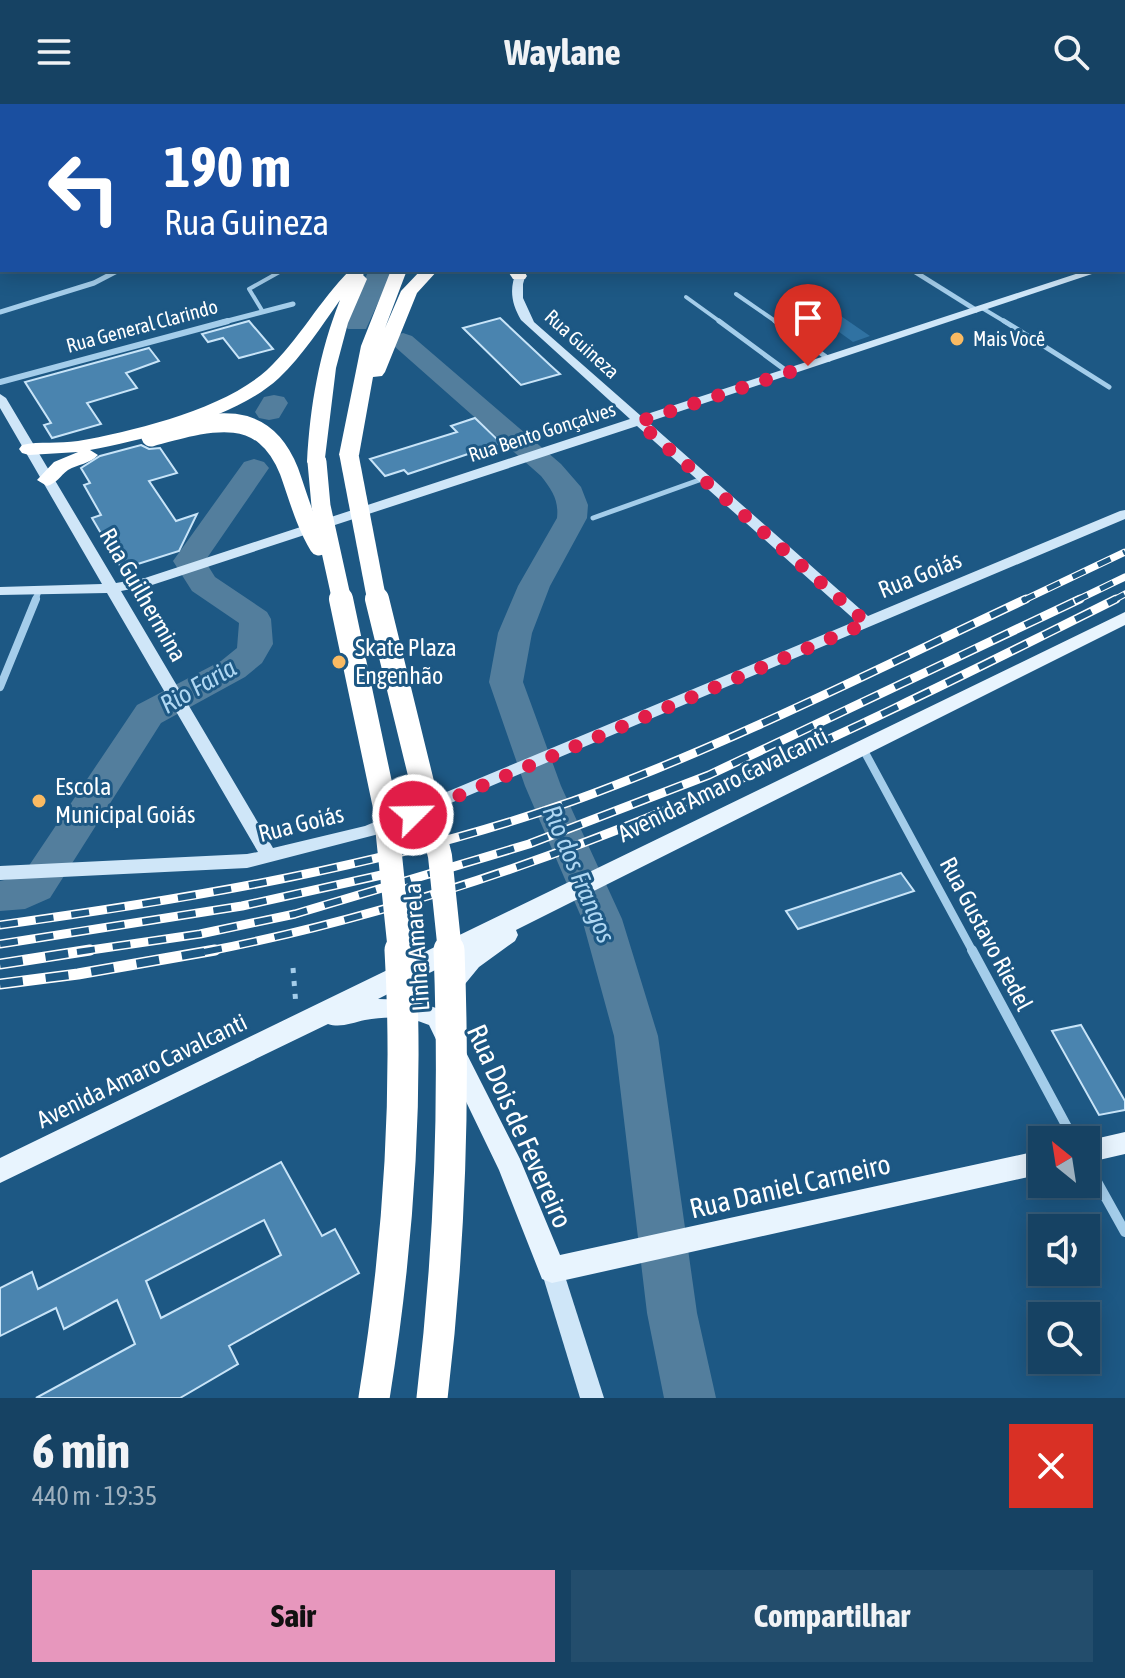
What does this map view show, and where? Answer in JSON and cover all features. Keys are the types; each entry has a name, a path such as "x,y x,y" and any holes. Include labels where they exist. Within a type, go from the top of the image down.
{"highway":[{"path":"29,449 50,452 70,449 180,418 243,395 279,369 359,272"},
{"name":"Linha Amarela","path":"360,272 331,344 323,373 317,462 321,506 382,793 403,962 401,1163 386,1331 374,1398"},
{"name":"Linha Amarela","path":"398,272 370,346 349,455 367,561 440,858 449,947 454,1142 432,1398"},
{"path":"357,410 379,367 409,291 428,272"},
{"path":"47,480 53,472 74,459 151,437 216,425 250,426 261,430 275,443 316,539 333,564"}],"main road":[{"name":"Avenida Amaro Cavalcanti","path":"0,1171 297,1028 1125,618"},
{"path":"437,1018 451,982 460,970 586,884"},
{"name":"Rua Dois de Fevereiro","path":"297,1028 350,1013 397,1006 415,1008 437,1018 511,1167 552,1270"},
{"path":"1100,1149 1125,1143"},
{"name":"Rua Daniel Carneiro","path":"552,1270 1028,1165"}],"street":[{"path":"0,312 83,287 115,272"},
{"name":"Rua Guineza","path":"519,272 517,297 521,315 867,623"},
{"path":"915,272 979,309"},
{"name":"Rua Bento Gonçalves","path":"0,591 113,588 171,574 1093,272"},
{"name":"Rua General Clarindo","path":"0,382 293,304"},
{"name":"Rua Guilhermina","path":"0,398 270,857"},
{"name":"Rua Goiás","path":"5,872 207,864 270,857 369,831 1125,514"},
{"path":"0,687 39,590"},
{"name":"Rua Gustavo Riedel","path":"862,747 1066,1126"},
{"path":"1100,1187 1125,1232"},
{"name":"Rua Dois de Fevereiro","path":"552,1270 592,1398"}],"lane":[{"path":"263,312 249,289 279,272"},
{"path":"736,294 829,359"},
{"path":"686,297 788,372"},
{"path":"979,309 1109,387"},
{"path":"593,518 702,479"}],"path":[{"path":"293,968 297,1028"}],"shaded area":[{"path":"819,301 870,336 853,342 803,306"}],"building":[{"path":"500,318 560,374 521,385 463,328"},
{"path":"249,321 273,349 239,358 223,338 208,342 202,334"},
{"path":"149,348 159,361 126,373 137,388 87,403 101,424 52,438 44,425 51,423 25,382"},
{"path":"475,418 501,443 408,474 404,470 385,476 370,459 457,432 451,426"},
{"path":"141,445 149,449 160,448 177,473 149,481 176,521 197,514 179,551 122,569 92,518 101,515 84,485 90,483 81,468 100,456"},
{"path":"901,873 914,891 798,929 786,911"},
{"path":"1081,1025 1125,1101 1125,1110 1099,1115 1052,1031"},
{"path":"281,1162 322,1236 335,1229 359,1273 229,1346 238,1364 180,1398 36,1398 135,1344 117,1300 64,1329 56,1308 0,1336 0,1288 32,1272 38,1289","holes":["264,1220 281,1255 161,1318 146,1281"]}],"waterway":[{"name":"Rio Faria","path":"357,324 380,272"},
{"name":"Rio dos Frangos","path":"403,341 551,470 566,487 573,505 572,518 534,586 515,633 506,682 543,786 602,919 636,1036 672,1313 690,1398"},
{"name":"Rio Faria","path":"269,412 274,403"},
{"name":"Rio Faria","path":"0,896 25,894 36,887 149,714 233,669 250,655 256,644 255,619 203,584 189,561 254,468"}],"railway":[{"path":"1022,601 1125,552"},
{"path":"1075,601 1125,577"},
{"path":"1112,601 1125,594"},
{"path":"0,925 290,877 362,862 503,824 573,801 688,756 1026,599"},
{"path":"79,952 200,934 295,914 529,844 709,775 1080,599"},
{"path":"206,952 326,925 445,891 560,852 784,760 1116,599"},
{"path":"0,944 242,906 386,874"},
{"path":"79,952 90,950"},
{"path":"206,952 215,950"},
{"path":"0,964 79,952"},
{"path":"0,984 206,952"}],"place":[{"name":"Mais Você","path":"957,339"},
{"name":"Skate Plaza Engenhão","path":"339,662"},
{"name":"Escola Municipal Goiás","path":"39,801"}],"route":[{"path":"413,815 867,623 638,422 808,366"}]}
